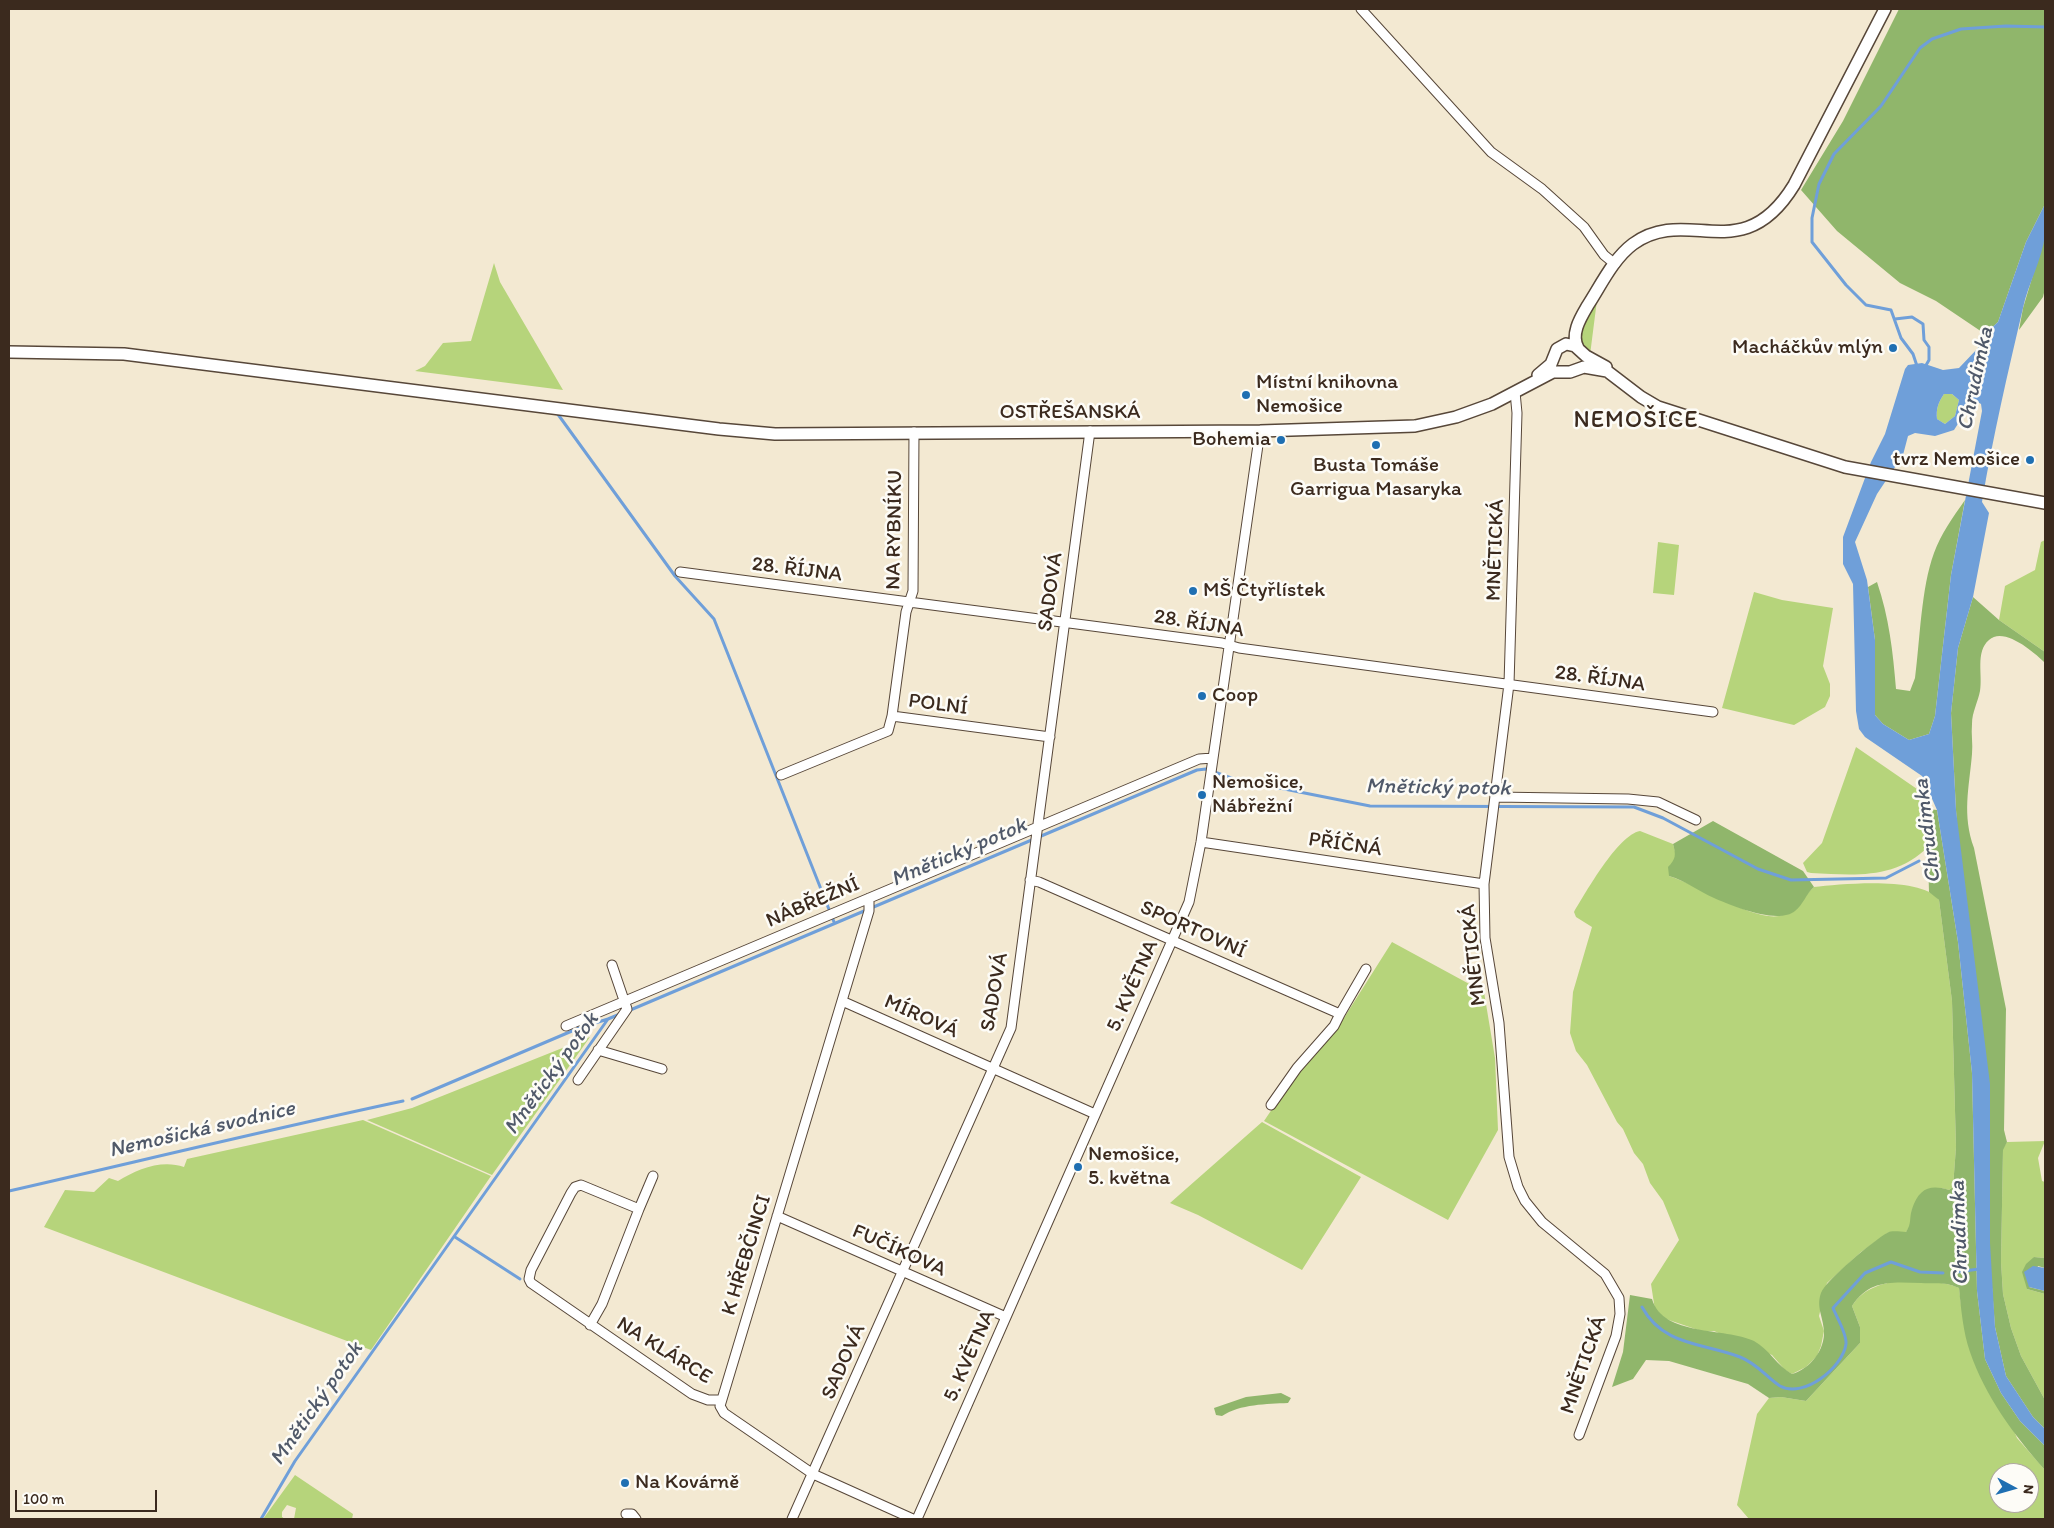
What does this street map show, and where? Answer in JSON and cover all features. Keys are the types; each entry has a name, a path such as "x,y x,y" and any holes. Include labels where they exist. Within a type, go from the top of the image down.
{"street":[{"path":"1361,9 1491,152 1542,189 1584,227 1604,255 1614,264"},
{"path":"1519,390 1549,366 1614,264 1634,244 1656,234 1678,231 1734,231 1746,228 1764,220 1785,200 1824,129 1884,9"},
{"path":"1571,370 1581,361 1576,332 1585,310"},
{"path":"1557,351 1568,344 1578,349 1586,356 1602,363 1641,397 1663,408 1853,469 2045,503"},
{"path":"1557,351 1557,366 1571,370"},
{"name":"OSTŘEŠANSKÁ","path":"9,352 124,354 757,433 1260,432 1427,425 1474,411 1519,390"},
{"path":"1519,390 1553,372 1590,367 1604,370 1620,380"},
{"name":"MNĚTICKÁ","path":"1519,390 1509,684 1484,884 1485,938 1499,1024 1507,1135 1512,1170 1518,1187 1532,1211 1554,1233 1605,1274 1619,1298 1620,1314 1616,1336 1579,1435"},
{"name":"SADOVÁ","path":"792,1519 1011,1028 1090,431"},
{"name":"NA RYBNÍKU","path":"892,716 906,612 911,602 913,591 914,432"},
{"name":"5. KVĚTNA","path":"915,1519 1006,1317 1191,895 1201,842 1260,432"},
{"name":"28. ŘÍJNA","path":"680,572 1065,622 1713,712"},
{"name":"POLNÍ","path":"781,775 888,731 892,716 1050,737"},
{"name":"NÁBŘEŽNÍ","path":"566,1026 831,914 870,904 1199,759 1213,760"},
{"path":"1495,797 1628,799 1658,802 1696,820"},
{"name":"PŘÍČNÁ","path":"1201,842 1484,884"},
{"name":"SPORTOVNÍ","path":"1030,880 1340,1014"},
{"name":"K HŘEBČINCI","path":"721,1400 870,904"},
{"path":"578,1080 617,1020 627,1009 612,965"},
{"path":"1271,1105 1296,1068 1334,1026 1366,970"},
{"name":"MÍROVÁ","path":"842,1001 1095,1114"},
{"path":"598,1050 662,1069"},
{"name":"NA KLÁRCE","path":"590,1325 602,1304 653,1176"},
{"name":"NA KLÁRCE","path":"639,1209 587,1186 575,1187 531,1270 529,1278 534,1286 692,1394 708,1400 721,1400"},
{"name":"FUČÍKOVA","path":"777,1216 1006,1317"},
{"path":"721,1400 720,1408 724,1413 813,1474 915,1519"},
{"path":"624,1513 632,1514 636,1519"}],"green space":[{"path":"1899,9 2045,9 2045,204 2026,242 1998,322 1985,334 1936,301 1900,283 1837,231 1801,190 1843,121"},
{"path":"2045,235 2045,289 2043,297 2019,330 2023,308"},
{"path":"494,263 500,282 563,390 415,371 425,366 443,343 471,341"},
{"path":"1597,300 1590,355 1584,347 1580,334 1584,321"},
{"path":"1944,394 1952,394 1959,400 1955,416 1945,424 1937,419 1938,406"},
{"path":"1965,500 1951,575 1935,716 1929,734 1909,740 1883,724 1875,715 1875,640 1868,587 1877,582 1885,608 1896,689 1910,691 1915,678 1926,582 1934,553 1940,539"},
{"path":"2045,540 2045,652 1999,620 2005,586 2035,570 2041,542"},
{"path":"1658,542 1679,545 1674,595 1653,593"},
{"path":"1754,592 1782,600 1833,608 1823,666 1830,684 1830,696 1825,707 1794,725 1722,708"},
{"path":"1973,597 1999,620 2045,652 2045,663 2019,642 2003,636 1989,640 1982,651 1980,664 1981,685 1972,720 1972,750 1967,813 1970,836 2006,1009 2004,1130 2007,1142 2003,1150 2001,1262 2003,1294 2011,1328 2021,1356 2045,1400 2045,1429 2033,1417 2006,1376 1995,1327 1956,810 1951,713 1958,648"},
{"path":"1856,747 1917,789 1929,846 1916,857 1902,865 1874,873 1827,874 1807,872 1803,863 1822,843"},
{"path":"1919,808 1937,810 1958,942 1972,1073 1977,1291 1985,1359 2001,1393 2020,1421 2045,1446 2045,1470 2012,1429 1984,1384 1968,1344 1959,1288 1949,1284 1901,1282 1882,1284 1866,1291 1852,1306 1860,1327 1860,1343 1806,1401 1781,1397 1769,1398 1748,1384 1669,1361 1646,1360 1633,1379 1612,1387 1623,1352 1630,1295 1652,1299 1658,1311 1668,1320 1681,1325 1754,1341 1792,1374 1805,1368 1815,1358 1822,1345 1824,1331 1819,1303 1821,1293 1831,1279 1880,1237 1891,1232 1906,1232 1912,1209 1922,1193 1930,1188 1949,1190 1953,1187 1956,1147 1952,1001 1939,900 1929,892 1927,820"},
{"path":"1713,821 1803,871 1814,887 1798,909 1787,915 1778,916 1755,913 1708,895 1669,876 1668,867 1675,857 1673,844"},
{"path":"1640,831 1673,844 1676,855 1669,876 1740,908 1768,916 1779,916 1790,912 1814,887 1843,884 1881,883 1916,887 1930,892 1939,900 1952,1001 1956,1147 1953,1187 1949,1190 1942,1188 1912,1209 1911,1225 1906,1232 1889,1232 1861,1252 1827,1283 1819,1316 1824,1331 1821,1346 1817,1356 1806,1367 1792,1374 1785,1370 1772,1355 1714,1331 1701,1331 1666,1319 1655,1310 1651,1284 1679,1240 1663,1201 1650,1183 1643,1164 1634,1153 1623,1129 1617,1122 1587,1065 1576,1051 1570,1033 1573,992 1592,927 1576,917 1574,912 1594,879 1613,853 1631,835"},
{"path":"1392,942 1484,992 1495,1058 1498,1130 1448,1220 1264,1121 1293,1078 1342,1021"},
{"path":"590,1037 492,1175 367,1120 412,1108"},
{"path":"363,1120 491,1176 371,1350 44,1227 65,1190 94,1192 109,1178 118,1181 141,1169 167,1164 184,1167 187,1159"},
{"path":"1262,1122 1361,1177 1302,1270 1198,1215 1170,1203"},
{"path":"2045,1141 2038,1158 2042,1181 2045,1182 2045,1258 2034,1257 2027,1289 2045,1294 2045,1400 2021,1356 2011,1328 2003,1294 2001,1262 2003,1148 2007,1142"},
{"path":"2034,1257 2045,1258 2045,1268 2038,1266 2029,1287 2045,1291 2045,1294 2027,1289 2022,1272 2026,1264"},
{"path":"1896,1281 1936,1282 1959,1288 1961,1305 2017,1438 2039,1463 1989,1463 1989,1513 2039,1513 2039,1463 2045,1470 2045,1519 1749,1519 1737,1505 1757,1414 1769,1398 1781,1397 1806,1401 1860,1343 1860,1327 1852,1306 1860,1296 1876,1286"},
{"path":"1281,1393 1291,1398 1288,1403 1245,1407 1222,1416 1216,1415 1214,1408 1246,1397"},
{"path":"295,1475 353,1514 352,1519 294,1519 296,1508 287,1505 282,1512 282,1517 285,1519 263,1519"}],"water":[{"name":"Chrudimka","path":"2045,204 2046,227 2043,244 2023,308 1986,477 1982,502 1989,513 1973,597 1958,648 1951,713 1956,810 1990,1084 1990,1243 1995,1327 2006,1376 2033,1417 2045,1429 2045,1446 2020,1421 2001,1393 1985,1359 1977,1291 1972,1073 1958,942 1937,810 1922,776 1865,737 1859,729 1856,711 1853,584 1843,564 1843,537 1871,462 1885,434 1905,369 1908,365 1922,363 1943,370 1959,368 1978,348 1985,334 1998,322 2026,242","holes":["1944,394 1952,394 1959,400 1955,416 1945,424 1937,419 1938,406","1976,401 1981,404 1982,411 1951,575 1935,716 1929,734 1909,740 1883,724 1875,715 1875,640 1867,580 1855,542 1877,494 1903,455 1908,436 1915,433 1935,436 1954,430 1968,408"]},
{"path":"2033,1266 2045,1268 2045,1291 2029,1287 2024,1272"}],"waterway":[{"path":"1917,366 1913,354 1901,338 1891,310 1866,305 1846,285 1812,242 1812,218 1819,184 1834,154 1881,106 1920,48 1932,39 1961,29 2006,26 2045,27"},
{"path":"1895,319 1912,317 1923,324 1924,340 1929,347 1929,360 1925,367"},
{"path":"557,413 675,576 714,619 834,922"},
{"name":"Mnětický potok","path":"628,1011 1197,770 1206,769 1234,779 1370,806 1634,807 1663,818 1758,869 1791,880 1886,878 1919,861"},
{"name":"Mnětický potok","path":"261,1519 295,1461 608,1019 620,1014"},
{"name":"Nemošická svodnice","path":"412,1099 579,1028 608,1019"},
{"name":"Nemošická svodnice","path":"9,1191 403,1101"},
{"path":"455,1237 520,1279"},
{"name":"Chrudimka","path":"1642,1307 1651,1320 1672,1336 1740,1357 1752,1363 1780,1386 1790,1389 1800,1388 1821,1379 1838,1362 1843,1353 1846,1340 1833,1308 1865,1273 1891,1262 1920,1272 1943,1273"},
{"name":"Chrudimka","path":"1957,1272 1979,1269"}],"place":[{"name":"Macháčkův mlýn","path":"1893,348"},
{"name":"Místní knihovna Nemošice","path":"1246,395"},
{"name":"Bohemia","path":"1281,440"},
{"name":"Busta Tomáše Garrigua Masaryka","path":"1376,445"},
{"name":"tvrz Nemošice","path":"2030,460"},
{"name":"MŠ Čtyřlístek","path":"1193,591"},
{"name":"Coop","path":"1202,696"},
{"name":"Nemošice, Nábřežní","path":"1202,795"},
{"name":"Nemošice, 5. května","path":"1078,1167"},
{"name":"Na Kovárně","path":"625,1483"}],"district":[{"name":"NEMOŠICE","path":"1636,421"}]}
